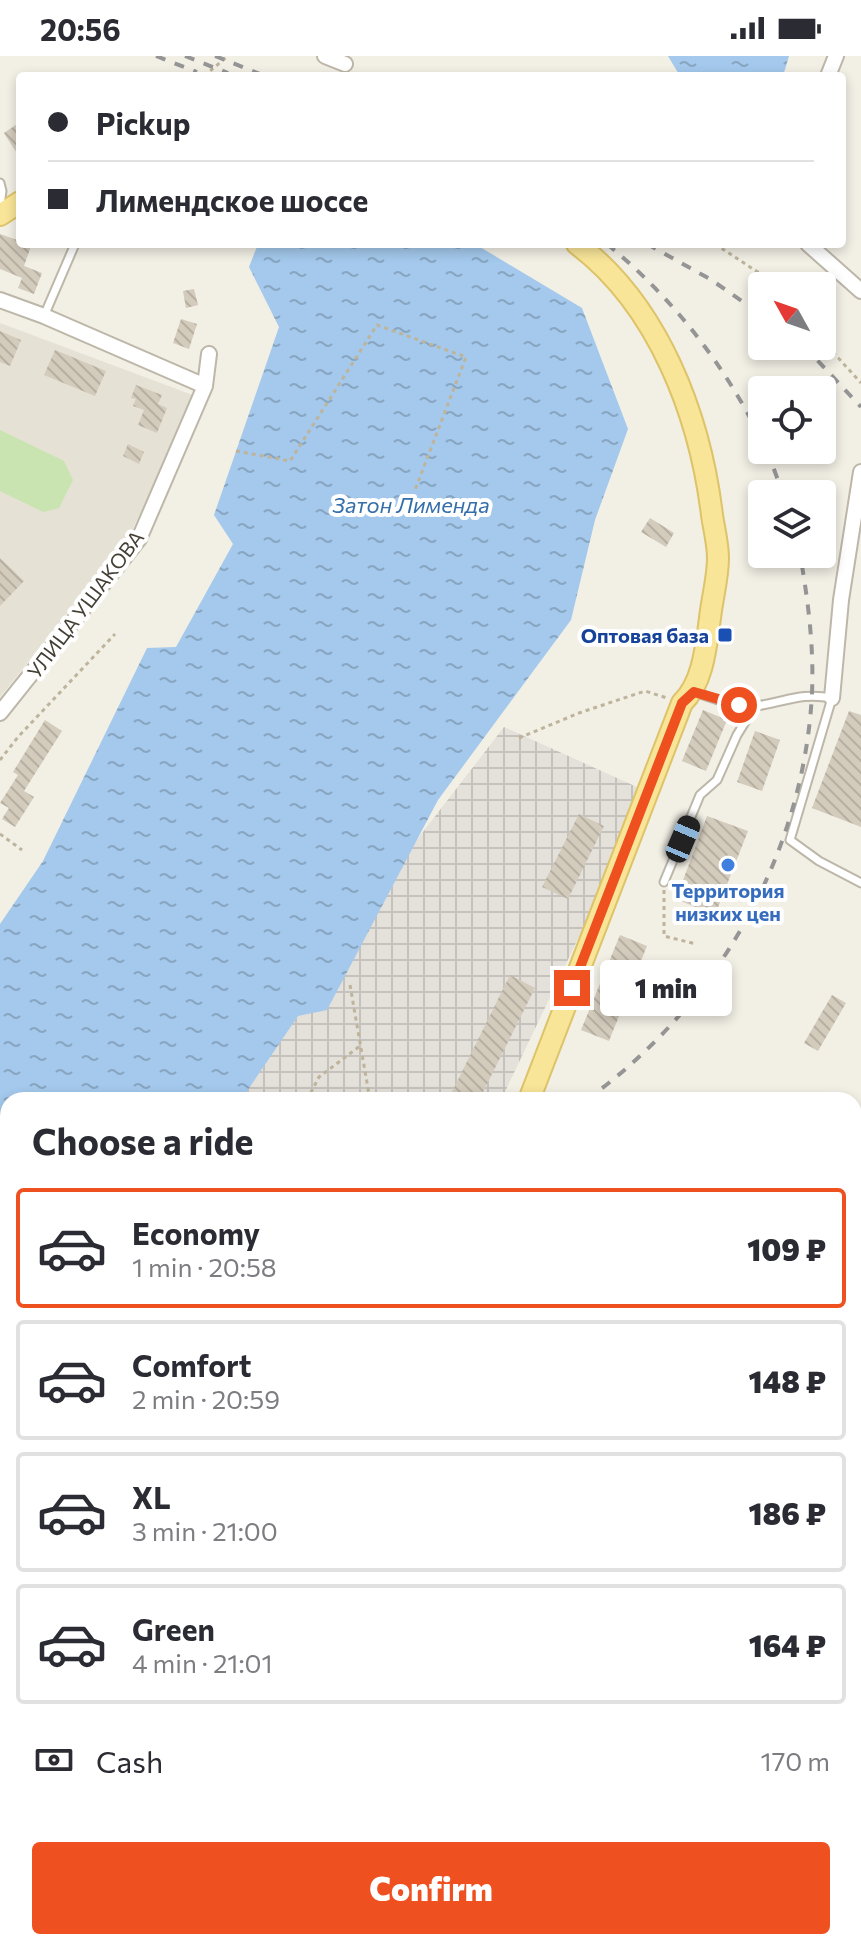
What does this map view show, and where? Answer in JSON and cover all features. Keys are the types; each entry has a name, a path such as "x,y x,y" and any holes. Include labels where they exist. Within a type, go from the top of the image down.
{"main road":[{"path":"532,1092 688,698 707,640 718,558 710,492 690,409 661,348 632,300 598,260 582,248"}],"street":[{"path":"325,56 345,64"},
{"path":"813,248 861,291"},
{"path":"0,300 205,386"},
{"name":"УЛИЦА УШАКОВА","path":"0,713 139,539 205,386 209,354"},
{"path":"832,698 841,600 861,472"}],"lane":[{"path":"0,183 0,205"},
{"path":"44,316 73,248"},
{"path":"688,698 755,706 792,697 832,698 790,840 819,861 861,883"},
{"path":"664,882 700,795 717,780 737,735 755,706"}],"path":[{"path":"209,72 228,56"},
{"path":"721,248 758,272"},
{"path":"236,451 290,461 377,325 466,357 415,490"},
{"path":"836,355 861,383"},
{"path":"0,760 115,634"},
{"path":"519,738 579,713 645,691 688,698"},
{"path":"0,834 22,850"},
{"path":"664,882 664,936 696,944"},
{"path":"350,985 369,1092"},
{"path":"311,1092 319,1077 360,1046"}],"shaded area":[{"path":"0,323 198,397 130,534 0,697"},
{"path":"504,727 648,792 505,1092 222,1092"}],"green space":[{"path":"0,430 64,461 73,480 59,508 43,512 0,491"}],"water":[{"path":"668,56 789,56 784,72 678,72"},
{"name":"Затон Лименда","path":"256,248 482,248 582,308 628,429 595,520 571,620 438,800 327,1010 298,1016 246,1092 0,1092 0,924 43,861 147,648 176,647 233,544 214,515 279,327 249,267"}],"building":[{"path":"16,125 16,152 4,133"},
{"path":"0,234 16,240 16,248 30,248 24,266 42,273 34,294 18,288 22,278 0,269"},
{"path":"194,289 198,305 186,308 183,291"},
{"path":"181,319 197,324 189,349 173,343"},
{"path":"0,331 21,340 10,366 0,362"},
{"path":"55,350 106,371 95,396 44,375"},
{"path":"136,385 162,395 158,404 167,408 157,433 138,425 144,410 133,406 136,399 131,398"},
{"path":"128,444 144,452 139,464 123,456"},
{"path":"650,518 674,533 666,547 641,532"},
{"path":"0,558 24,581 0,606"},
{"path":"703,710 727,720 706,771 682,761"},
{"path":"849,711 861,715 861,827 812,808"},
{"path":"45,720 62,731 24,791 34,797 15,827 2,819 9,808 0,803 18,775 13,772"},
{"path":"755,731 780,740 762,791 737,782"},
{"path":"579,814 604,826 568,899 542,887"},
{"path":"707,816 748,831 715,915 676,899"},
{"path":"620,935 647,946 609,1041 581,1030"},
{"path":"510,975 535,988 483,1092 452,1092"},
{"path":"832,995 846,1003 818,1051 804,1043"}],"railway":[{"path":"156,56 197,72"},
{"path":"185,56 225,72"},
{"path":"215,56 255,72"},
{"path":"612,248 654,287 695,334 748,415"},
{"path":"654,248 710,279 748,305"},
{"path":"817,360 861,407"},
{"path":"772,464 778,480"},
{"path":"596,1092 633,1062 675,1020 713,973 745,922 772,868 792,811 805,753 812,693 810,623 802,568"}],"place":[{"name":"Оптовая база","path":"725,635"},
{"name":"Территория низких цен","path":"728,865"}],"route":[{"path":"572,988 682,703 694,692 739,705"}]}
